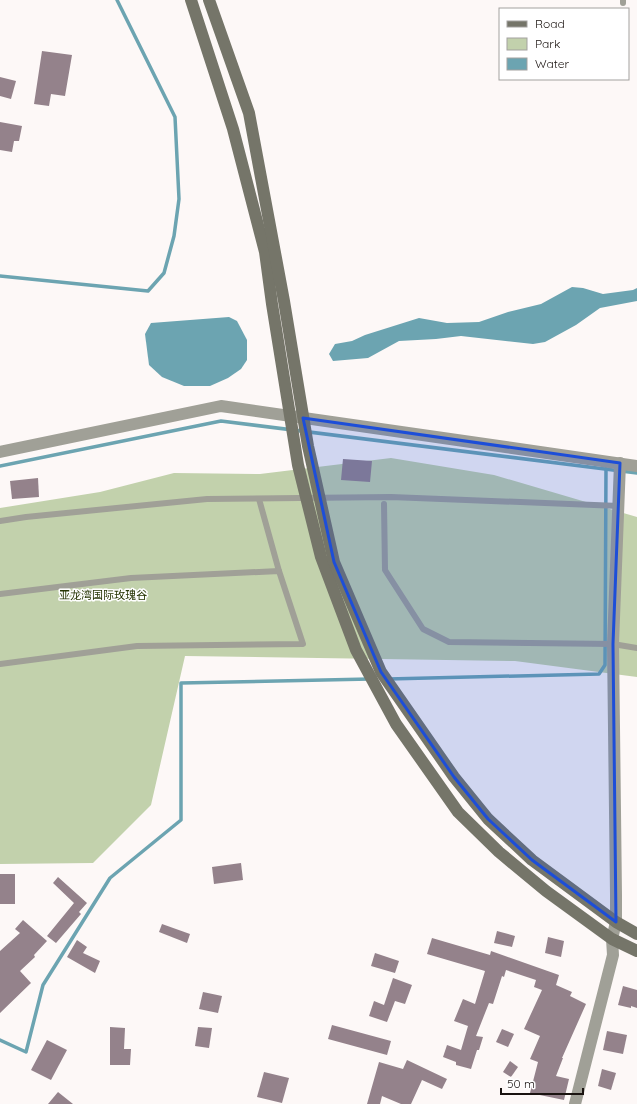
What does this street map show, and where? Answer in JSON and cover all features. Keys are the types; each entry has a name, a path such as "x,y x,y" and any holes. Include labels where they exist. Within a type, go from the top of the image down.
{"main road":[{"path":"191,0 233,129 278,302 334,562 381,672 454,777 488,819 532,860 616,922 637,934"},
{"path":"209,0 249,113 278,302 298,465 321,557 356,650 396,724 458,812 499,852 546,891 612,939 637,951"}],"street":[{"path":"0,452 221,406 637,466"},
{"path":"574,1104 613,955 612,939 616,922 613,644 620,463"}],"lane":[{"path":"0,521 26,517 206,499 391,497 619,506"},
{"path":"0,664 137,646 302,644 279,571 259,499"},
{"path":"384,504 385,570 422,629 449,642 613,644 637,648"},
{"path":"0,594 131,578 279,571"}],"highlighted area":[{"path":"303,418 620,463 613,644 616,922 532,860 488,819 454,777 381,672 334,562"}],"green space":[{"name":"亚龙湾国际玫瑰谷","path":"391,458 494,475 637,517 637,677 515,661 185,656 151,805 93,863 0,864 0,508 100,492 174,473 260,474"}],"water":[{"path":"572,287 583,288 603,294 633,290 637,288 637,301 600,308 576,325 545,342 533,344 461,336 399,341 368,358 333,361 329,354 335,344 352,341 365,335 419,318 447,323 479,322 508,312 541,304"},
{"path":"229,317 237,321 247,340 247,360 241,369 228,378 210,386 184,386 162,377 149,365 145,334 151,323"}],"building":[{"path":"42,51 72,55 65,96 51,94 49,106 34,104"},
{"path":"0,77 16,81 11,99 0,96"},
{"path":"0,122 22,126 19,141 14,141 12,152 0,150"},
{"path":"343,459 372,461 370,482 341,480"},
{"path":"38,478 39,497 12,499 10,481"},
{"path":"241,863 243,880 214,884 212,867"},
{"path":"0,874 15,874 15,904 0,904"},
{"path":"58,877 87,903 79,912 81,914 56,943 47,936 74,903 53,883"},
{"path":"23,920 47,941 34,955 35,957 20,971 31,983 0,1013 0,951 20,933 15,929"},
{"path":"162,924 190,934 187,943 159,932"},
{"path":"497,931 515,936 512,947 494,943"},
{"path":"548,937 564,941 561,957 545,953"},
{"path":"432,938 490,955 491,951 559,975 556,985 572,992 570,996 586,1004 562,1058 556,1076 569,1079 564,1100 530,1093 538,1062 530,1059 540,1036 524,1029 542,990 534,987 536,980 506,970 504,977 502,976 493,1004 489,1003 476,1036 483,1037 471,1069 456,1065 456,1062 443,1057 447,1045 461,1050 468,1026 454,1021 463,999 475,1004 485,971 427,954"},
{"path":"77,940 87,947 83,953 100,961 95,973 67,957"},
{"path":"375,953 399,961 395,973 371,966"},
{"path":"393,978 412,985 405,1004 395,1001 387,1022 369,1016 374,1001 384,1005"},
{"path":"623,986 637,990 637,1008 618,1005"},
{"path":"203,992 222,996 218,1013 199,1009"},
{"path":"332,1025 391,1041 387,1055 328,1039"},
{"path":"110,1027 125,1028 124,1049 131,1049 130,1065 110,1065"},
{"path":"198,1027 212,1028 209,1048 195,1046"},
{"path":"502,1029 514,1034 508,1047 496,1042"},
{"path":"607,1031 627,1035 623,1054 603,1050"},
{"path":"47,1040 67,1050 51,1080 31,1070"},
{"path":"407,1060 447,1079 442,1089 422,1080 411,1104 401,1104 382,1096 380,1104 367,1104 379,1062 403,1069"},
{"path":"510,1061 518,1067 511,1077 503,1072"},
{"path":"602,1069 616,1073 611,1090 598,1086"},
{"path":"264,1072 289,1078 282,1103 257,1097"},
{"path":"58,1092 73,1104 48,1104"}],"waterway":[{"path":"0,276 148,291 164,273 174,236 179,199 175,117 117,0"},
{"path":"0,466 221,421 637,473"},
{"path":"388,679 599,674 605,665 606,468"},
{"path":"0,1040 26,1052 43,985 110,878 181,820 181,683 370,679"}]}
